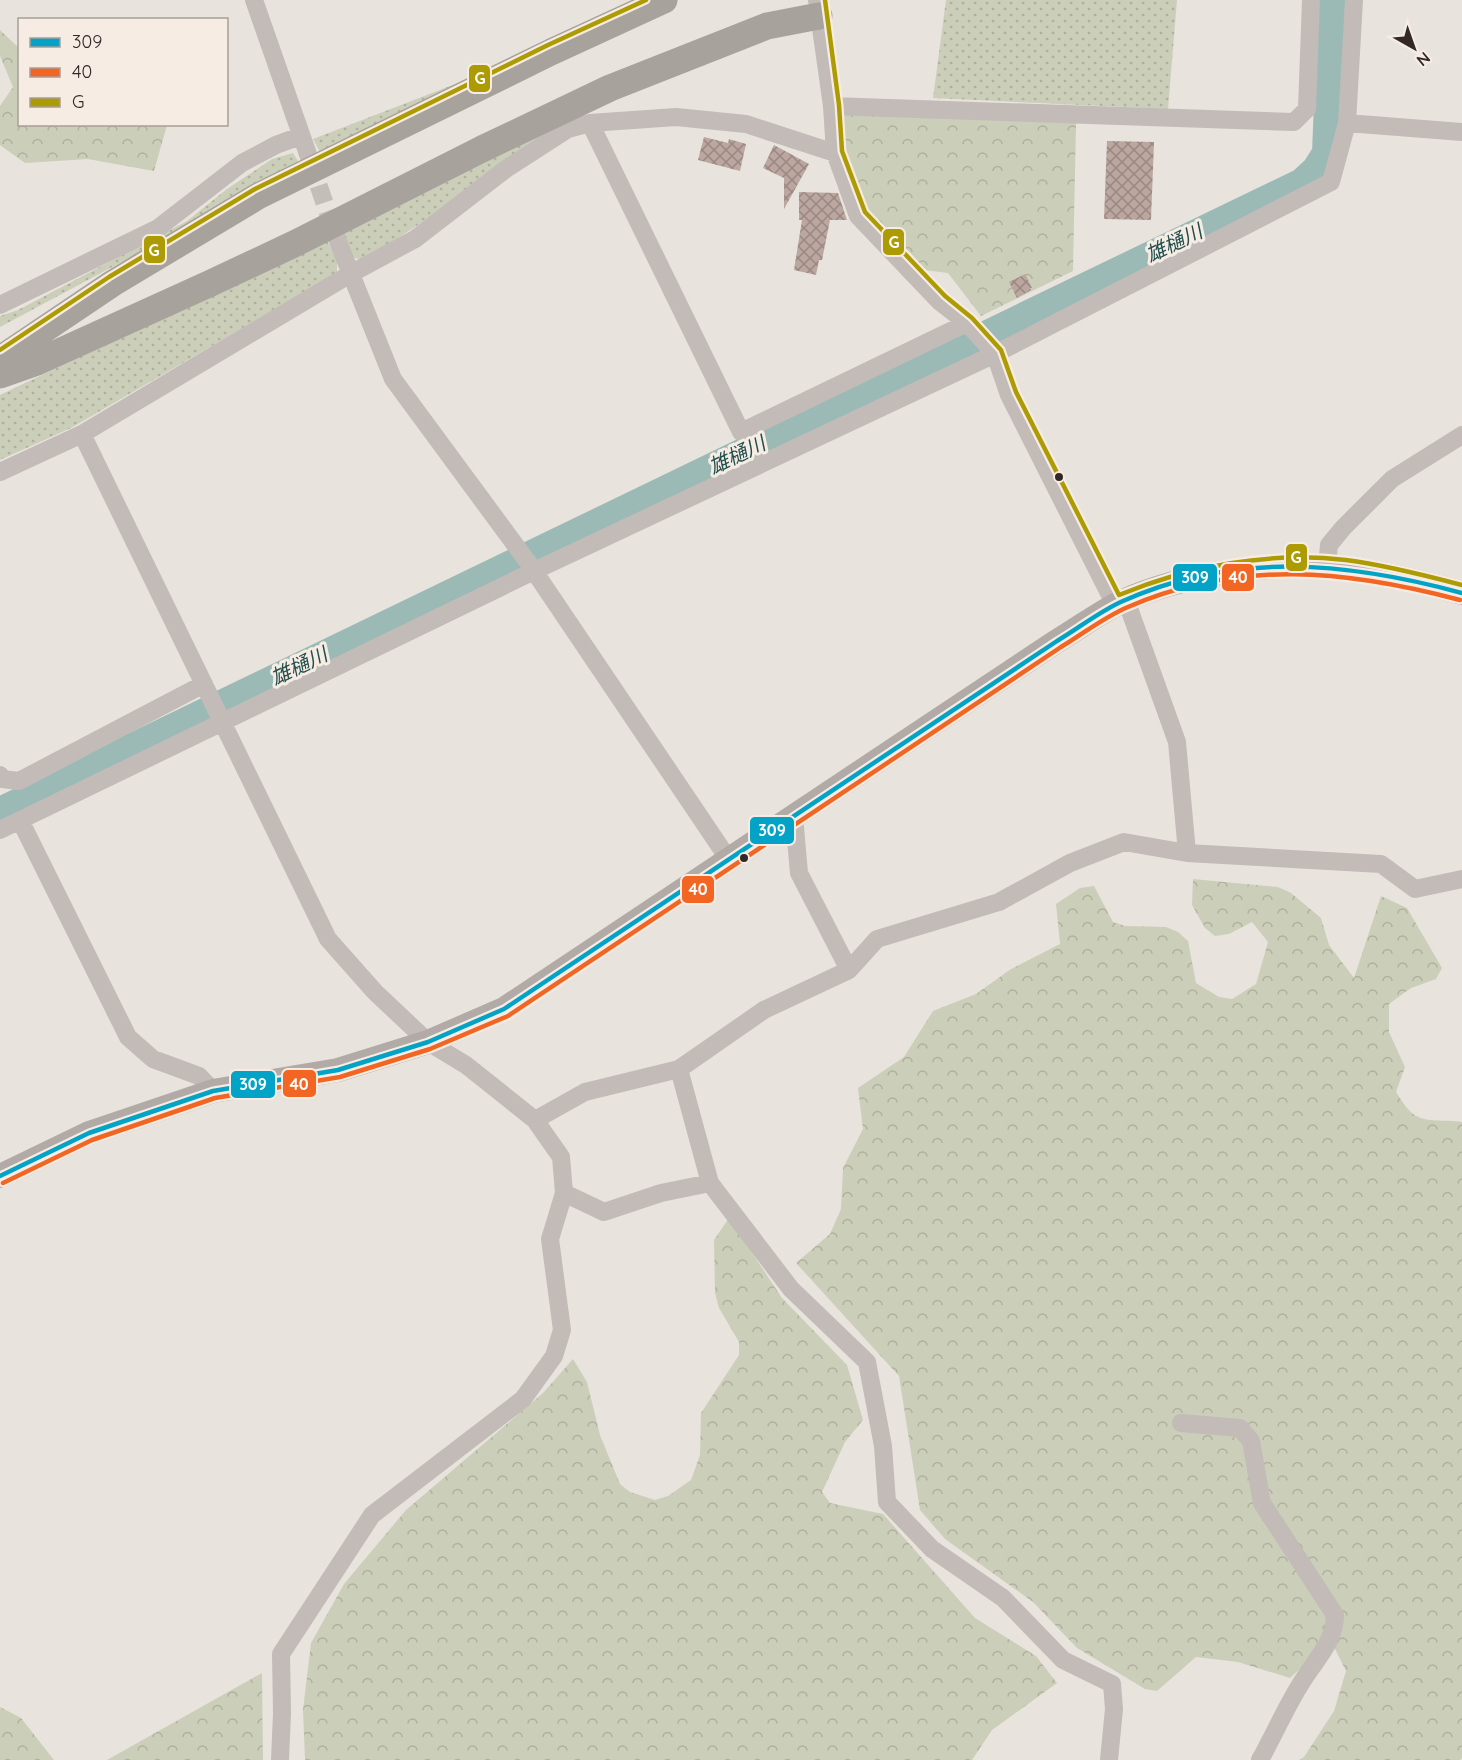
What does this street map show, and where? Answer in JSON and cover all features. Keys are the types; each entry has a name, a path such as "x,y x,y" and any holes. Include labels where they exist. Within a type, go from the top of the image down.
{"highway":[{"path":"0,359 113,283 258,196 551,52 664,0"},
{"path":"0,375 37,362 242,268 610,88 818,8"}],"main road":[{"path":"0,1176 89,1133 213,1091 338,1070 429,1042 504,1009 1057,641 1121,602 1177,583 1224,572 1284,567 1327,566 1401,577 1462,594"}],"street":[{"path":"254,0 310,160"},
{"path":"832,106 1294,122 1307,109 1311,0"},
{"path":"0,830 224,722 528,562 992,350 1331,182 1347,123 1354,0"},
{"path":"818,8 832,106 835,153 858,216 940,302 969,325 992,350 1009,395 1121,602 1177,742 1187,853"},
{"path":"0,472 82,434 352,273 415,239 506,169 568,129 590,123 676,117 746,124 835,153"},
{"path":"590,123 741,432 969,325"},
{"path":"1347,123 1462,132"},
{"path":"0,305 158,228 242,163 276,145 300,136"},
{"path":"335,234 393,379 528,562 729,860"},
{"path":"82,434 328,939 375,992 429,1042 466,1065 535,1120 561,1157 564,1193 550,1239 562,1330 554,1356 523,1399 372,1515 280,1654 282,1713 280,1760"},
{"path":"1327,566 1329,546 1343,528 1383,488 1462,435"},
{"path":"0,775 2,779 19,781 204,684"},
{"path":"794,816 799,873 849,970"},
{"path":"20,820 128,1037 153,1059 199,1076 213,1091"},
{"path":"535,1120 585,1092 679,1069 764,1010 849,970 876,939 999,903 1070,863 1124,842 1187,853 1381,864 1415,889 1462,879"},
{"path":"679,1069 710,1183 791,1289 867,1362 883,1446 887,1502 932,1549 1003,1598 1063,1660 1112,1684 1114,1709 1109,1760"},
{"path":"564,1193 604,1212 661,1193 710,1183"},
{"path":"1181,1423 1240,1428 1251,1441 1262,1503 1335,1615 1335,1628 1331,1639 1299,1685 1260,1760"}],"green space":[{"path":"946,0 1177,0 1168,109 933,98"},
{"path":"0,30 18,47 18,126 167,126 154,171 88,159 25,163 0,145 0,106 13,87 0,56"},
{"path":"463,81 322,156 313,139"},
{"path":"840,114 1076,123 1073,271 981,316 948,273 917,269 863,212 850,178 840,129"},
{"path":"558,124 431,216 367,259 350,256 342,234"},
{"path":"293,153 301,166 0,327 0,316 18,310 187,221 227,189 272,159"},
{"path":"326,239 337,260 337,273 71,428 0,460 0,395"},
{"path":"1193,879 1278,887 1291,893 1321,918 1329,945 1354,978 1381,896 1407,908 1442,968 1436,979 1411,988 1389,1004 1389,1032 1405,1067 1396,1092 1407,1108 1421,1118 1462,1122 1462,1758 1460,1760 1299,1760 1304,1757 1334,1711 1346,1671 1334,1647 1319,1651 1290,1678 1238,1662 1196,1657 1157,1691 1145,1689 1077,1648 1033,1602 945,1539 920,1510 899,1376 796,1263 830,1234 841,1209 843,1168 863,1129 858,1088 904,1057 933,1011 976,994 1011,969 1060,944 1056,904 1080,888 1094,886 1113,922 1125,926 1166,927 1178,932 1188,941 1196,983 1219,997 1232,999 1256,984 1268,942 1252,922 1229,934 1215,936 1205,928 1192,905"},
{"path":"729,1218 782,1298 847,1365 863,1420 845,1442 822,1492 830,1503 883,1514 975,1618 1036,1656 1057,1683 992,1730 972,1760 305,1760 303,1710 311,1643 344,1584 406,1510 543,1393 573,1359 587,1382 600,1435 620,1484 630,1492 655,1500 668,1496 691,1480 700,1455 701,1413 739,1355 739,1342 719,1308 715,1293 714,1240"},
{"path":"262,1673 263,1760 107,1760"},
{"path":"0,1707 21,1718 54,1760 0,1760"}],"building":[{"path":"704,137 728,143 729,139 746,144 740,171 698,160"},
{"path":"1107,141 1154,142 1151,220 1104,219"},
{"path":"774,145 809,164 784,209 784,178 763,168"},
{"path":"799,192 838,193 847,220 830,220 822,260 819,260 816,275 794,270 802,220 799,220"},
{"path":"1025,274 1032,288 1017,298 1009,282"}],"waterway":[{"name":"雄樋川","path":"0,811 1302,182 1316,169 1326,153 1332,0"}],"tunnel":[{"path":"310,160 335,234"}],"transit line":[{"name":"G","path":"0,350 109,277 255,189 548,45 646,0"},
{"name":"G","path":"825,0 839,105 842,151 865,212 945,296 972,318 1001,350 1016,392 1119,595 1173,576 1202,569 1259,559 1288,558 1361,562 1462,585"},
{"name":"309","path":"0,1176 89,1133 213,1091 338,1070 428,1042 504,1009 1057,641 1123,601 1165,585 1207,574 1249,568 1291,567 1377,574 1462,593"},
{"name":"40","path":"3,1183 92,1140 215,1098 340,1077 430,1049 508,1016 1061,647 1128,607 1211,581 1293,574 1335,576 1376,582 1460,600"}]}
